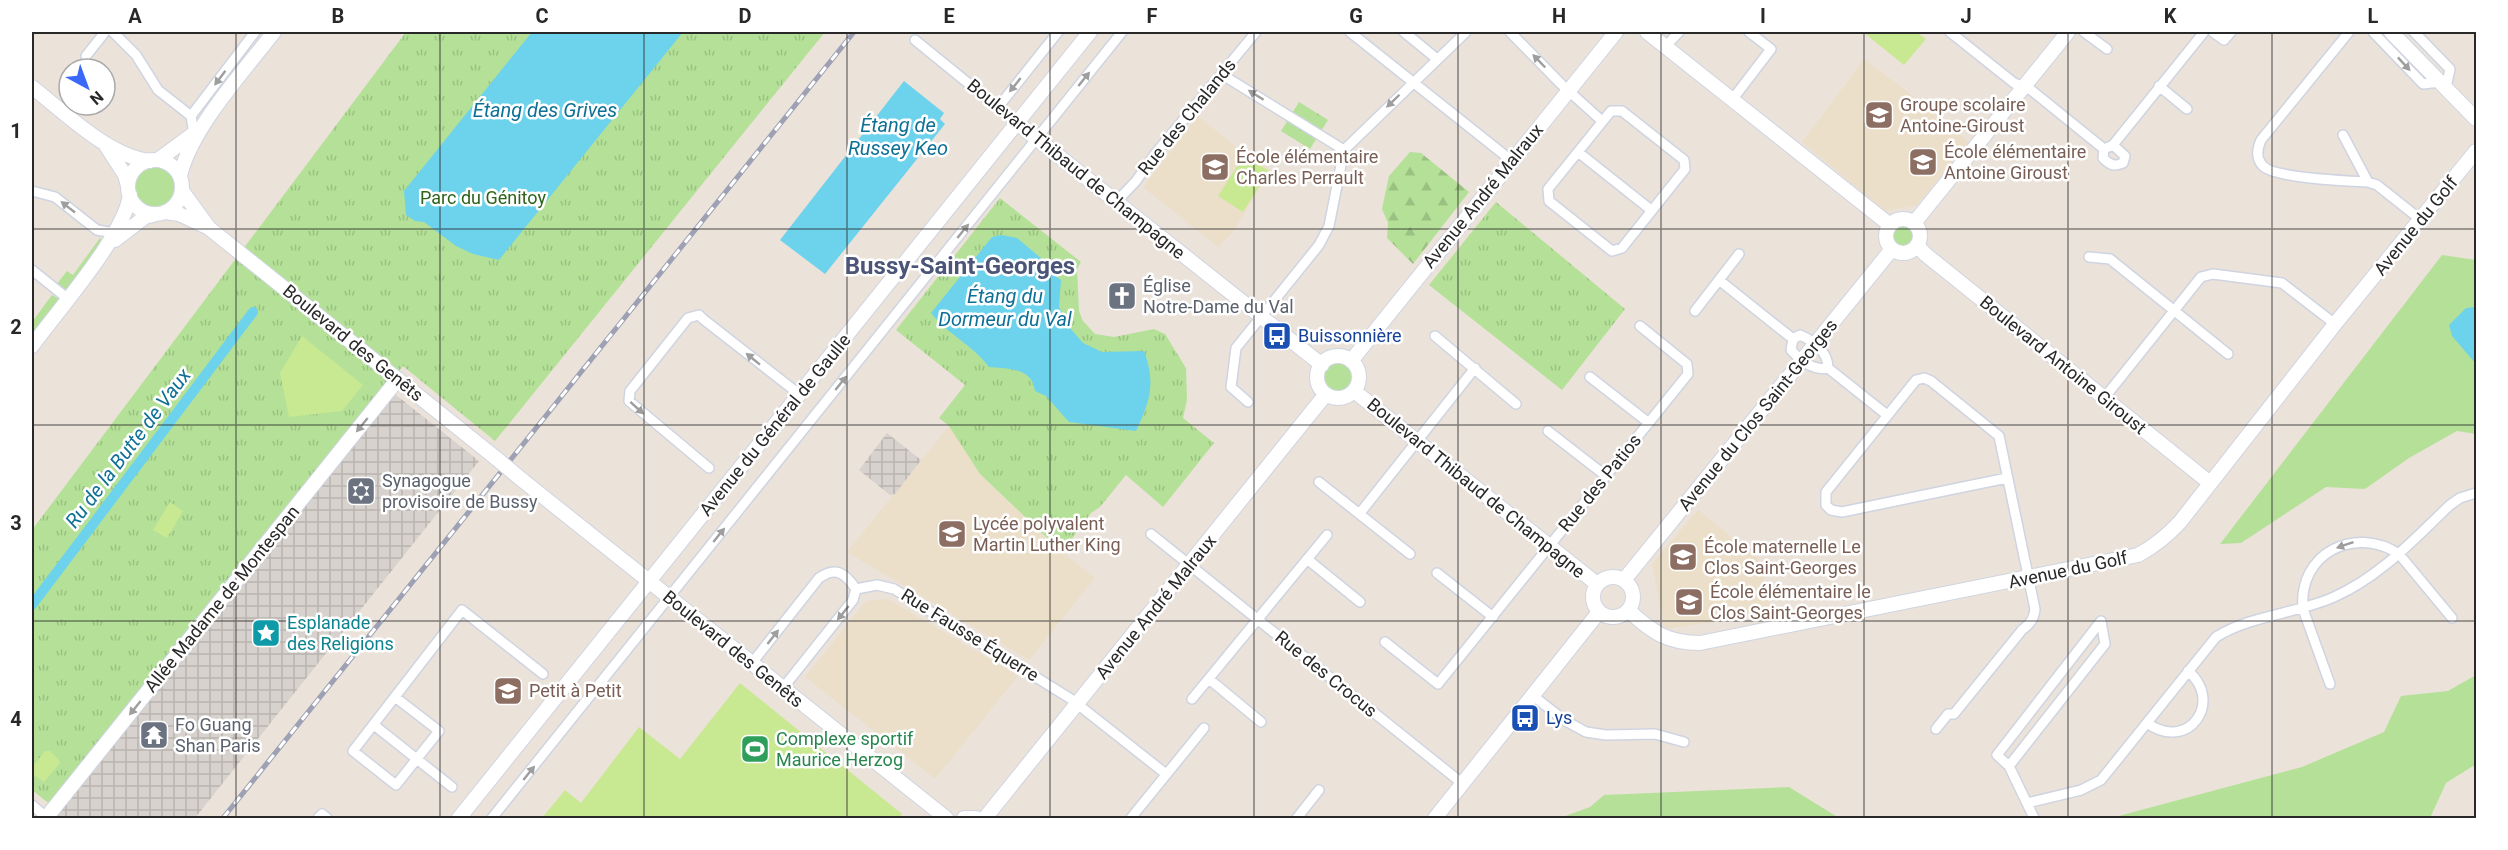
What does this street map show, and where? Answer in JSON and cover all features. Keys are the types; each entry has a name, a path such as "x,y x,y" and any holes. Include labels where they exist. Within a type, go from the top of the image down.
{"street":[{"path":"86,56 105,32"},
{"path":"113,32 136,55 158,90 191,116 197,132"},
{"path":"191,116 255,32"},
{"path":"32,345 101,254 144,217 160,213 176,204 182,191 180,176 185,158 197,132 274,32"},
{"path":"999,106 1058,32"},
{"name":"Avenue du Général de Gaulle","path":"459,819 1090,32"},
{"name":"Avenue du Général de Gaulle","path":"492,819 1122,32"},
{"name":"Rue des Chalands","path":"1117,201 1136,181 1155,154 1256,32"},
{"path":"1350,32 1512,161"},
{"path":"1404,32 1437,58"},
{"path":"1248,402 1231,387 1236,348 1319,245 1329,226 1344,150 1466,32"},
{"path":"1510,32 1568,91 1602,121"},
{"name":"Avenue André Malraux","path":"1351,361 1616,32"},
{"path":"1647,32 1890,225"},
{"path":"1666,46 1678,32"},
{"path":"1732,100 1771,49 1749,32"},
{"path":"1950,32 2014,83 2031,90 2108,147 2204,32"},
{"path":"1914,223 2067,32"},
{"path":"2084,32 2107,49"},
{"path":"2213,32 2224,40 2231,32"},
{"path":"2349,32 2261,140 2258,157 2262,166 2279,174 2368,182 2377,185 2421,220"},
{"path":"2373,32 2423,84 2443,85"},
{"path":"2391,32 2476,119"},
{"path":"2414,32 2450,69 2443,85"},
{"name":"Boulevard Thibaud de Champagne","path":"915,40 999,106 1036,139 1322,365"},
{"path":"1221,74 1344,150"},
{"path":"2159,86 2187,109"},
{"path":"32,87 104,143 135,159 154,160 174,168 180,176"},
{"path":"1611,111 1622,111 1684,160 1685,169 1622,248 1612,251 1549,201 1548,189 1578,152 1611,111"},
{"path":"101,254 107,233 125,216 135,170 197,132"},
{"path":"2343,135 2368,182"},
{"path":"104,143 125,175 129,190 140,209 160,213"},
{"name":"Avenue du Golf","path":"1628,610 1667,639 1684,643 1700,642 2138,555 2164,540 2476,151"},
{"path":"1578,152 1651,210"},
{"path":"32,191 55,197 107,233"},
{"name":"Boulevard des Genêts","path":"182,191 209,228"},
{"name":"Boulevard des Genêts","path":"160,213 179,214 209,228 946,819"},
{"path":"1899,219 1914,223 1920,236 1917,246 1908,252 1897,252 1892,249 1886,235 1890,225 1899,219"},
{"name":"Boulevard Antoine Giroust","path":"1917,246 2210,483"},
{"name":"Avenue du Clos Saint-Georges","path":"1624,580 1892,249"},
{"path":"1695,311 1739,254"},
{"path":"2089,257 2110,259 2228,354"},
{"path":"32,270 67,298"},
{"path":"2105,397 2201,277 2213,274 2282,283 2335,324"},
{"path":"1719,280 1793,339"},
{"path":"709,468 629,401 630,390 688,318 699,315 799,394"},
{"name":"Rue des Patios","path":"1385,642 1438,684 1493,617 1688,374 1687,364 1640,326"},
{"path":"1828,368 1828,360 1816,344 1800,335 1793,339 1791,350 1802,360 1821,369 1828,368 1887,416"},
{"path":"1435,336 1516,404"},
{"path":"1333,357 1351,361 1359,372 1354,391 1341,398 1326,394 1318,382 1318,372 1322,365 1333,357"},
{"path":"1360,513 1475,368"},
{"path":"1590,376 1649,423"},
{"path":"1936,729 1948,714 1954,714 2022,630 2032,621 2035,609 1999,436 1931,381 1924,378 1916,380 1826,492 1826,505 1831,510 1842,512 2007,478"},
{"name":"Allée Madame de Montespan","path":"46,818 398,379"},
{"name":"Boulevard Thibaud de Champagne","path":"1354,391 1597,585"},
{"name":"Avenue André Malraux","path":"985,819 1326,394"},
{"path":"1548,430 1606,476"},
{"path":"1320,482 1410,554"},
{"path":"2027,803 2081,790 2101,780 2216,637 2232,627 2303,609 2361,583 2385,567 2450,505 2460,498 2476,493"},
{"name":"Rue des Crocus","path":"1151,534 1463,784"},
{"path":"1192,699 1327,535"},
{"path":"2330,684 2303,609 2303,592 2310,572 2326,554 2337,547 2349,543 2372,541 2388,546 2399,554 2452,618"},
{"path":"1307,559 1360,602"},
{"path":"752,663 819,578 828,572 838,572 845,576 856,588 853,600 783,688"},
{"path":"1437,573 1493,617"},
{"path":"1607,578 1624,580 1632,591 1633,597 1628,610 1611,617 1599,612 1595,607 1593,596 1597,585 1607,578"},
{"name":"Rue Fausse Équerre","path":"856,588 877,585 894,589 1078,703 1166,774"},
{"path":"395,697 439,731 396,785 354,751 395,697 462,610 543,674"},
{"path":"1435,819 1599,612"},
{"path":"2009,766 2105,644 2101,621 1997,755 2009,766 2034,819"},
{"path":"2147,723 2158,731 2170,734 2185,730 2195,722 2201,712 2203,694 2196,677 2188,671"},
{"path":"1209,679 1261,722"},
{"path":"1532,695 1564,720 1586,732 1606,735 1655,734 1684,742"},
{"path":"374,725 452,788"},
{"path":"1131,819 1204,729"},
{"path":"1297,819 1319,790"},
{"path":"32,805 46,818"},
{"path":"318,819 322,814 327,819"},
{"path":"964,819 976,819"}],"shaded area":[{"name":"Groupe scolaire Antoine-Giroust","path":"1864,59 1969,142 1916,206 1885,211 1802,142"},
{"path":"1198,116 1245,154 1271,170 1232,233 1218,247 1143,187"},
{"name":"Esplanade des Religions","path":"386,387 479,461 195,818 40,818"},
{"name":"Lycée polyvalent Martin Luther King","path":"949,426 980,474 1062,552 1095,578 1029,660 847,552"},
{"path":"887,433 921,460 895,494 890,495 859,470"},
{"path":"1698,510 1759,559 1772,614 1665,629 1652,564"},
{"path":"888,599 1018,676 935,779 805,677 866,601"}],"green space":[{"name":"Parc du Génitoy","path":"406,32 825,32 495,441 403,366 51,805 32,790 32,530"},
{"path":"1863,32 1917,32 1926,39 1904,65"},
{"path":"1299,102 1328,120 1310,149 1281,131"},
{"path":"1410,152 1421,153 1469,192 1413,264 1387,238 1388,223 1382,209 1389,176"},
{"path":"1244,156 1269,171 1243,212 1218,196"},
{"path":"156,165 171,171 177,186 171,201 156,207 141,201 135,186 141,171"},
{"path":"1000,198 1081,262 1077,269 1079,311 1083,321 1095,334 1114,337 1154,329 1165,334 1186,368 1187,400 1183,418 1214,443 1163,507 1126,475 1100,507 1091,513 1062,552 980,474 949,426 939,418 965,385 896,330"},
{"path":"1496,202 1625,309 1562,390 1429,285"},
{"path":"1902,224 1910,228 1914,236 1910,244 1902,248 1894,244 1890,236 1894,228"},
{"path":"100,238 101,244 66,291 56,285 67,271 73,275"},
{"path":"2442,255 2476,260 2476,434 2457,431 2409,458 2365,489 2326,487 2241,543 2220,544"},
{"path":"52,295 59,299 32,336 32,322"},
{"path":"302,336 363,385 342,411 289,417 280,373"},
{"path":"1338,363 1349,367 1353,378 1349,389 1338,393 1327,389 1323,378 1327,367"},
{"path":"170,502 183,511 167,538 153,530"},
{"path":"2476,675 2476,768 2473,766 2446,783 2430,818 2111,818 2302,767 2384,732 2401,696 2448,691"},
{"name":"Complexe sportif Maurice Herzog","path":"740,683 902,814 899,818 542,818 565,790 581,803 639,727 680,759"},
{"path":"45,751 50,751 60,763 44,782 32,774 32,768"},
{"path":"1789,787 1839,818 1560,818 1590,807 1604,795"}],"water":[{"name":"Étang des Grives","path":"532,32 683,32 499,260 473,254 456,246 424,222 415,221 406,215 404,191"},
{"name":"Étang de Russey Keo","path":"904,81 944,113 940,119 945,124 825,274 780,240"},
{"name":"Étang du Dormeur du Val","path":"1001,235 1017,238 1048,264 1049,272 1061,280 1059,307 1070,328 1083,343 1102,352 1144,351 1150,373 1150,392 1136,431 1069,422 1046,396 1035,391 1033,383 1024,373 989,367 931,313 992,237"},
{"path":"2476,307 2476,364 2452,336 2449,325 2466,308"}],"waterway":[{"name":"Ru de la Butte de Vaux","path":"32,605 253,312"}],"railway":[{"path":"223,818 854,32"}],"place":[{"name":"Groupe scolaire Antoine-Giroust","path":"1879,115"},
{"name":"École élémentaire Antoine Giroust","path":"1923,162"},
{"name":"École élémentaire Charles Perrault","path":"1215,167"},
{"name":"Église Notre-Dame du Val","path":"1122,296"},
{"name":"Buissonnière","path":"1277,336"},
{"name":"Synagogue provisoire de Bussy","path":"361,491"},
{"name":"Lycée polyvalent Martin Luther King","path":"952,534"},
{"name":"École maternelle Le Clos Saint-Georges","path":"1683,557"},
{"name":"École élémentaire le Clos Saint-Georges","path":"1689,602"},
{"name":"Esplanade des Religions","path":"266,633"},
{"name":"Petit à Petit","path":"508,691"},
{"name":"Lys","path":"1525,718"},
{"name":"Fo Guang Shan Paris","path":"154,735"},
{"name":"Complexe sportif Maurice Herzog","path":"755,749"}],"district":[{"name":"Bussy-Saint-Georges","path":"960,266"}]}
